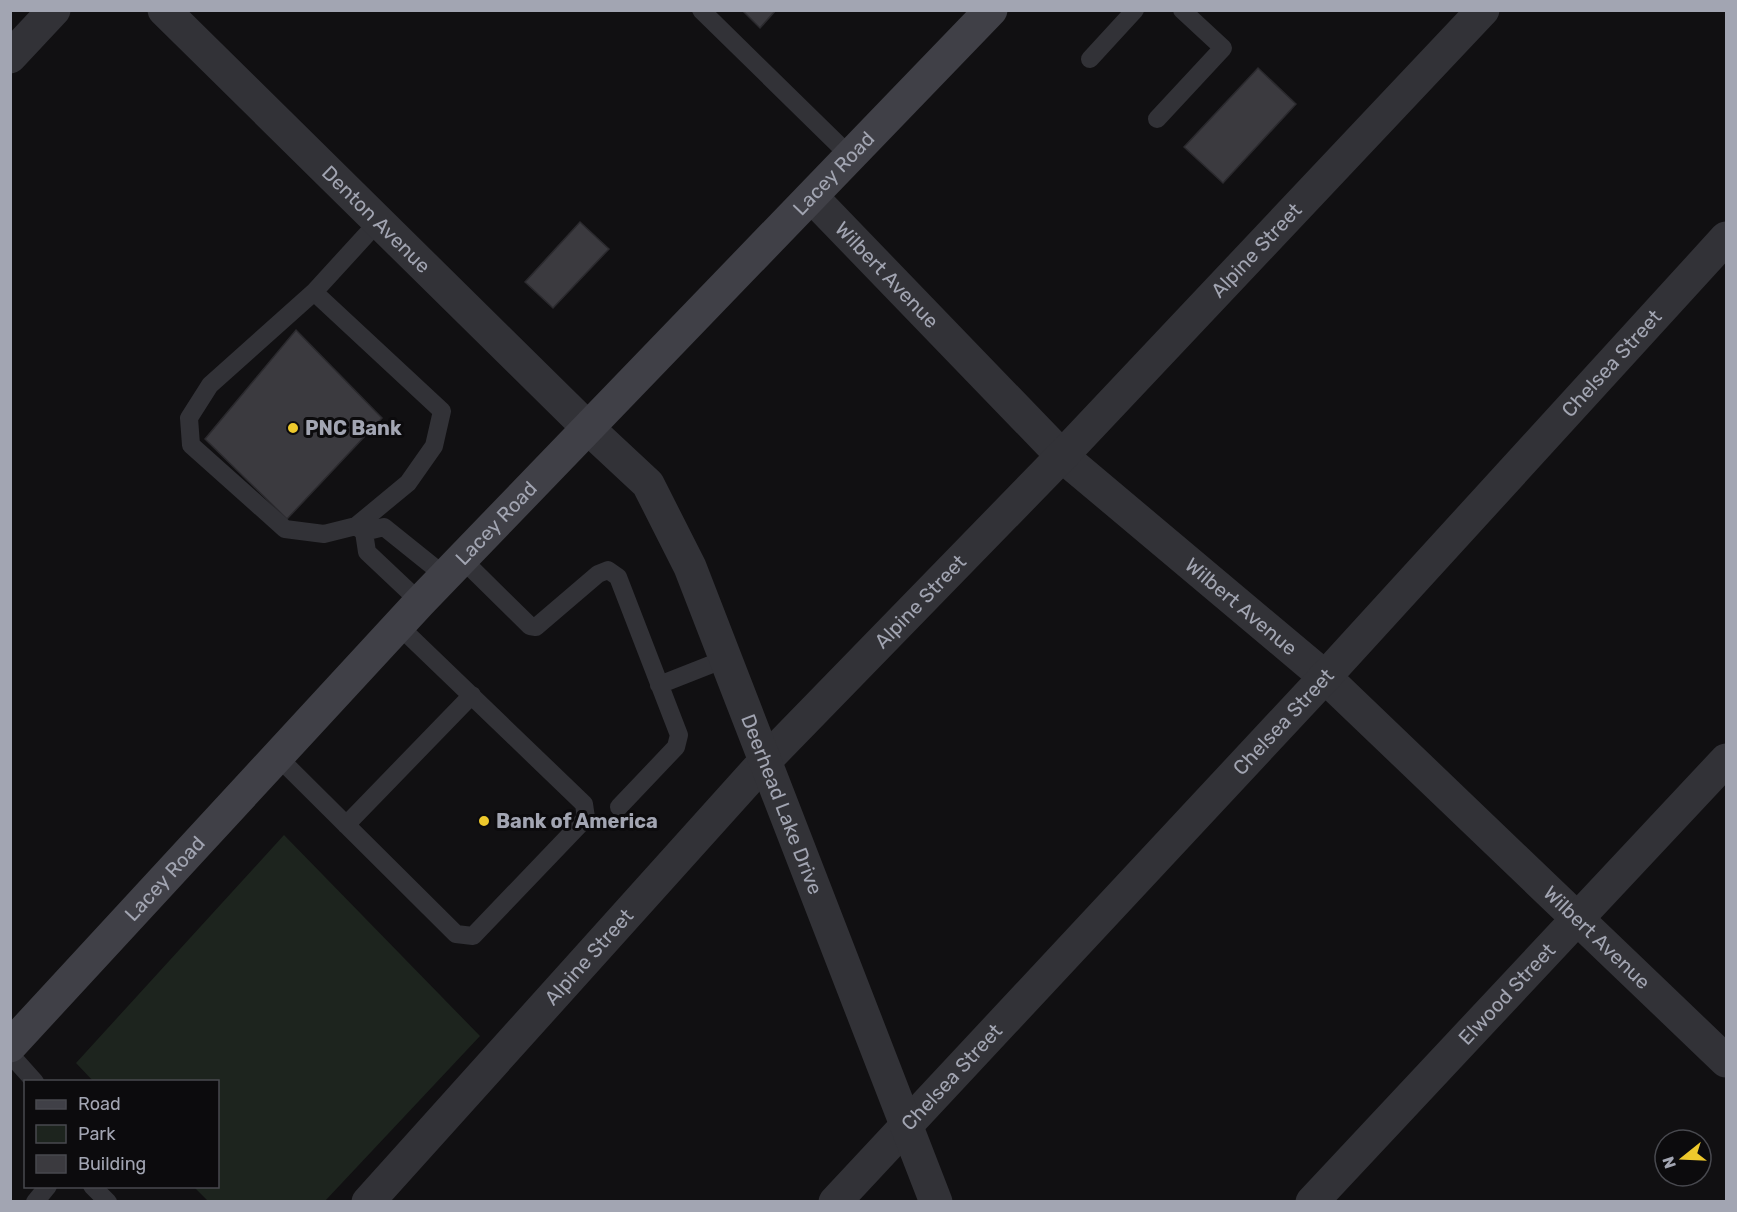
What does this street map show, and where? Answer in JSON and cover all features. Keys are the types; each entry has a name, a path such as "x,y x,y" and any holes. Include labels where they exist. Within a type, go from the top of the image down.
{"main road":[{"name":"Lacey Road","path":"10,1046 453,567 589,429 991,10"}],"street":[{"path":"10,57 54,10"},
{"name":"Denton Avenue","path":"164,10 589,429"},
{"name":"Alpine Street","path":"368,1202 765,762 1062,456 1483,10"},
{"name":"Wilbert Avenue","path":"812,197 1062,456 1325,677 1726,1060"},
{"name":"Chelsea Street","path":"835,1202 1325,677 1726,238"},
{"name":"Deerhead Lake Drive","path":"589,429 648,484 690,567 936,1202"},
{"name":"Elwood Street","path":"1312,1202 1726,760"}],"lane":[{"path":"701,10 851,157"},
{"path":"1090,58 1135,10"},
{"path":"1157,119 1222,48 1182,10"},
{"path":"378,222 314,292 210,385 189,418 191,445 285,529 324,534 384,527 453,567 530,626 537,627 598,574 608,570 618,577 679,735 676,747 619,807"},
{"path":"314,292 442,411 434,446 408,483 360,529"},
{"path":"360,529 367,552 420,602"},
{"path":"278,757 456,934 473,936 586,818 584,804 399,626"},
{"path":"659,685 725,659"},
{"path":"346,825 472,695"},
{"path":"10,1054 33,1080"},
{"path":"35,1202 46,1188"},
{"path":"94,1188 108,1202"}],"green space":[{"path":"284,835 480,1036 325,1201 208,1201 195,1188 219,1188 219,1080 92,1080 76,1063"}],"building":[{"path":"742,10 776,10 760,28"},
{"path":"1258,68 1296,104 1223,183 1184,147"},
{"path":"580,222 609,249 553,308 525,282"},
{"name":"PNC Bank","path":"296,330 382,418 287,519 205,439"}],"place":[{"name":"PNC Bank","path":"293,428"},
{"name":"Bank of America","path":"484,821"}]}
